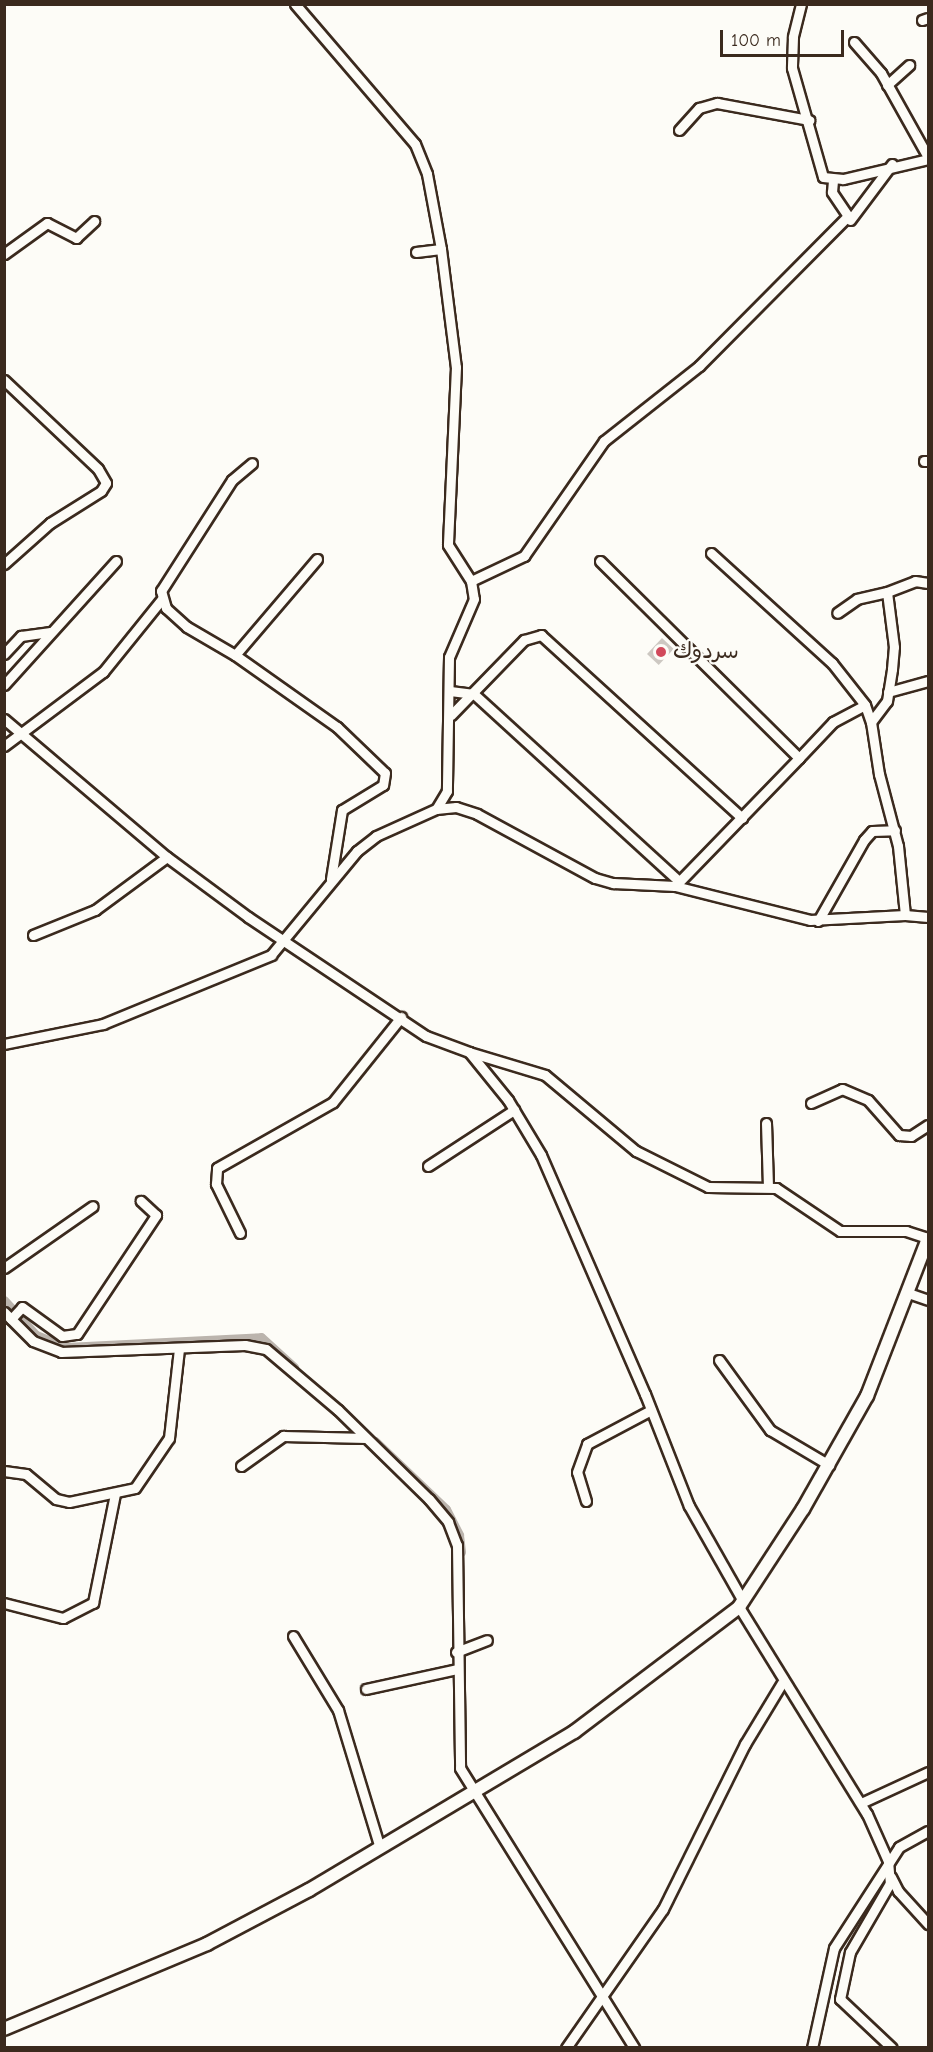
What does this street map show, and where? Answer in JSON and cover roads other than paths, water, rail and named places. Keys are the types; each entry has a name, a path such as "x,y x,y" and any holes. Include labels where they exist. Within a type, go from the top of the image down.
{"main road":[{"path":"4,2029 239,1929 380,1848 603,1712 741,1604 829,1465 867,1396 928,1238"}],"street":[{"path":"295,4 415,144 427,174 441,249 456,367 448,545 471,581 474,599 449,657 451,715 447,791 436,809"},
{"path":"471,581 524,556 557,514 574,479 599,447 699,366 848,216 832,192 832,181 819,170 792,60 801,4"},
{"path":"832,181 892,164 928,158 888,85 854,42"},
{"path":"888,85 909,65"},
{"path":"679,130 699,108 717,103 808,120"},
{"path":"850,220 892,164"},
{"path":"4,254 46,223 76,238 94,221"},
{"path":"416,252 441,249"},
{"path":"4,380 98,469 106,483 101,491 50,523 4,564"},
{"path":"4,746 103,672 162,598 166,581 232,480 252,463"},
{"path":"711,553 832,663 865,705 871,722 894,830 905,915"},
{"path":"235,656 317,559"},
{"path":"4,685 49,632 116,561"},
{"path":"600,561 799,758"},
{"path":"837,613 857,599 887,592 915,581 928,583"},
{"path":"871,722 880,716 888,692 894,646 887,592"},
{"path":"162,598 186,627 235,656 337,727 385,773 383,785 342,810 330,879"},
{"path":"4,654 21,636 49,632"},
{"path":"451,715 474,694 524,640 541,635 742,818"},
{"path":"888,692 928,681"},
{"path":"450,692 474,694 677,884"},
{"path":"677,884 833,722 865,705"},
{"path":"4,719 168,857 285,943 436,1041 545,1075 630,1147 708,1187 768,1187 792,1195 840,1231 906,1231 928,1238"},
{"path":"4,1044 103,1024 237,972 285,943 330,879 376,836 436,809 456,807 477,814 595,878 613,883 677,884 786,917 818,921 905,915 928,917"},
{"path":"818,921 864,840 872,831 894,830"},
{"path":"33,935 95,910 168,857"},
{"path":"240,1233 216,1184 217,1168 333,1102 401,1017"},
{"path":"469,1052 514,1110 553,1182 651,1410 699,1529 783,1683 861,1803 888,1861 891,1875 927,1920"},
{"path":"811,1103 842,1089 868,1100 899,1135 911,1136 928,1125"},
{"path":"428,1166 514,1110"},
{"path":"766,1124 768,1187"},
{"path":"141,1201 156,1215 77,1334 63,1336 22,1308 8,1316 33,1341 61,1352 245,1345 266,1349 366,1438 429,1499 454,1532 457,1753 472,1793 634,2048"},
{"path":"4,1268 93,1206"},
{"path":"908,1293 928,1300"},
{"path":"4,1471 26,1474 56,1498 69,1502 115,1494 139,1485 146,1467 165,1449 179,1349"},
{"path":"719,1360 770,1430 829,1465"},
{"path":"586,1501 577,1472 587,1444 651,1410"},
{"path":"241,1466 283,1436 366,1438"},
{"path":"4,1603 63,1618 93,1603 115,1494"},
{"path":"293,1636 338,1710 380,1848"},
{"path":"456,1652 487,1640"},
{"path":"366,1689 457,1670"},
{"path":"566,2048 663,1909 745,1744 783,1683"},
{"path":"861,1803 928,1772"},
{"path":"812,2048 834,1948 899,1846 928,1832"},
{"path":"891,1875 850,1952 840,1999 892,2048"}],"waterway":[{"path":"4,1300 36,1335 66,1347 261,1337 294,1367"},
{"path":"375,1441 446,1509 459,1535 461,1552"}],"place":[{"name":"سردوك","path":"661,652"}]}
